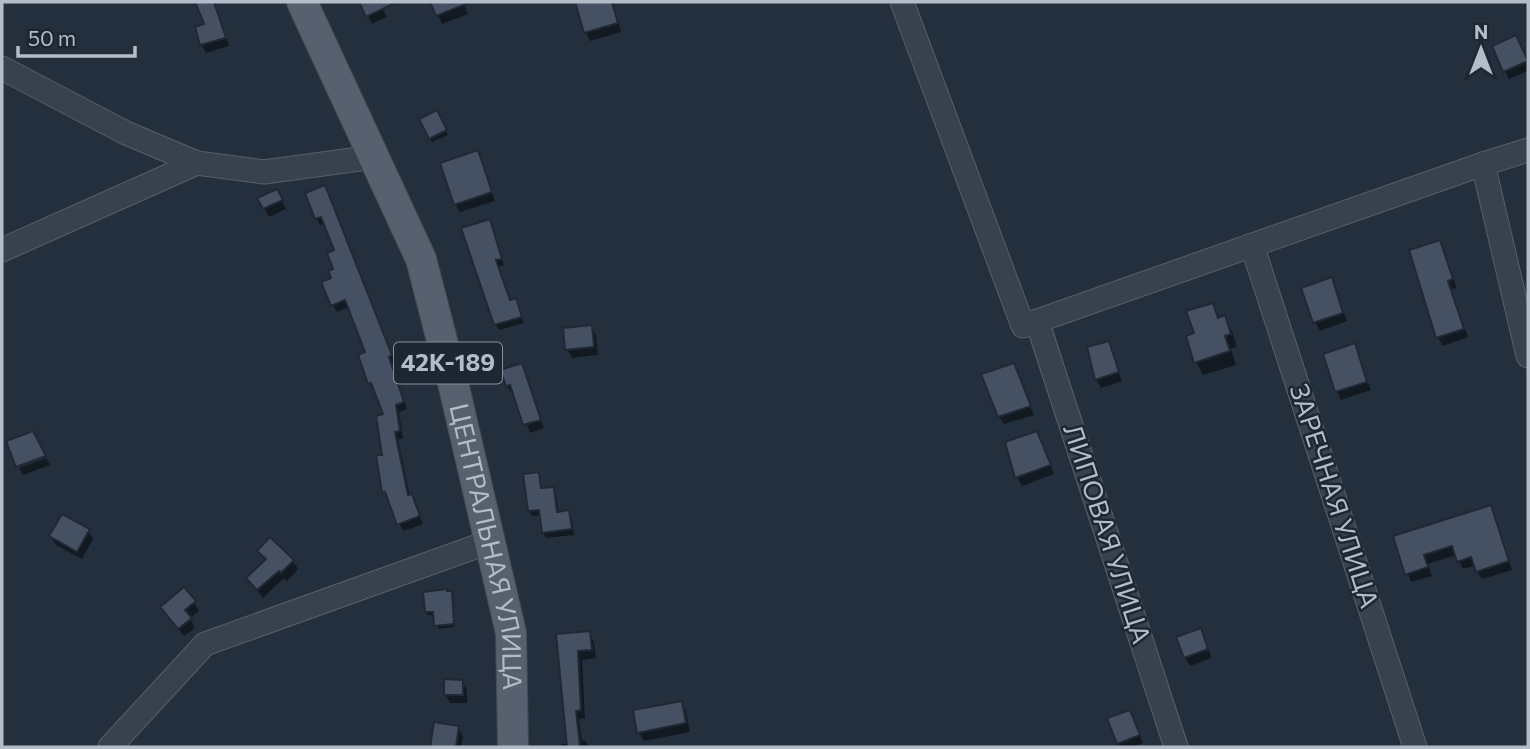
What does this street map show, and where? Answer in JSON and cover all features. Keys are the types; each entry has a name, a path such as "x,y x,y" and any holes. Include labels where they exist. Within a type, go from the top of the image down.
{"main road":[{"name":"ЦЕНТРАЛЬНАЯ УЛИЦА","path":"302,2 421,259 454,387 511,633 513,747"}],"street":[{"path":"902,2 1023,326 1528,150"},
{"path":"2,68 126,133 197,163 264,172 374,157"},
{"path":"2,250 197,163"},
{"path":"1483,164 1528,356"},
{"name":"ЗАРЕЧНАЯ УЛИЦА","path":"1252,245 1415,747"},
{"name":"ЛИПОВАЯ УЛИЦА","path":"1037,321 1177,747"},
{"path":"110,747 205,644 489,542"}],"building":[{"path":"195,2 214,2 226,38 200,45 195,27 204,24"},
{"path":"359,2 397,2 366,17"},
{"path":"430,2 471,2 436,16"},
{"path":"575,2 612,2 618,23 584,33"},
{"path":"1516,35 1528,61 1503,72 1492,46"},
{"path":"437,110 447,130 429,139 419,119"},
{"path":"478,150 492,192 454,205 440,163"},
{"path":"325,185 392,355 389,357 404,402 396,405 400,431 395,432 408,495 412,494 420,516 397,525 385,492 382,493 376,455 382,455 376,416 383,414 371,383 368,384 358,355 365,352 345,300 331,306 321,282 331,278 328,271 333,269 327,253 334,250 321,217 315,219 305,193"},
{"path":"277,189 283,200 263,209 257,198"},
{"path":"490,219 502,259 496,260 510,300 516,298 522,317 494,325 461,228"},
{"path":"1440,240 1453,279 1448,281 1464,329 1436,338 1409,250"},
{"path":"1332,277 1343,313 1313,323 1301,288"},
{"path":"1213,303 1218,318 1225,315 1231,334 1225,336 1230,351 1194,363 1186,336 1194,333 1186,311"},
{"path":"592,325 594,347 565,350 563,328"},
{"path":"1109,341 1119,372 1095,380 1087,347"},
{"path":"1355,343 1367,382 1335,392 1323,354"},
{"path":"522,363 541,420 523,425 510,385 506,386 500,370"},
{"path":"1014,363 1031,406 998,417 981,374"},
{"path":"33,431 46,456 16,467 6,441"},
{"path":"1037,431 1051,465 1015,478 1005,442"},
{"path":"539,472 541,488 554,487 557,512 569,510 572,529 542,533 539,510 528,511 523,474"},
{"path":"1491,505 1509,561 1476,572 1471,557 1457,562 1452,546 1424,555 1428,567 1405,575 1393,536"},
{"path":"62,514 90,529 77,552 49,536"},
{"path":"270,537 294,560 257,590 246,578 266,559 257,551"},
{"path":"184,587 196,601 185,610 192,618 178,629 160,607"},
{"path":"447,589 452,591 454,624 434,626 433,612 425,612 423,592"},
{"path":"1201,628 1208,649 1184,658 1176,637"},
{"path":"590,631 592,650 578,651 581,710 576,711 580,747 567,747 556,634"},
{"path":"444,679 463,680 463,695 444,695"},
{"path":"682,701 686,723 637,733 633,710"},
{"path":"1130,710 1140,735 1117,744 1107,718"},
{"path":"434,722 459,726 456,747 430,747"}]}
